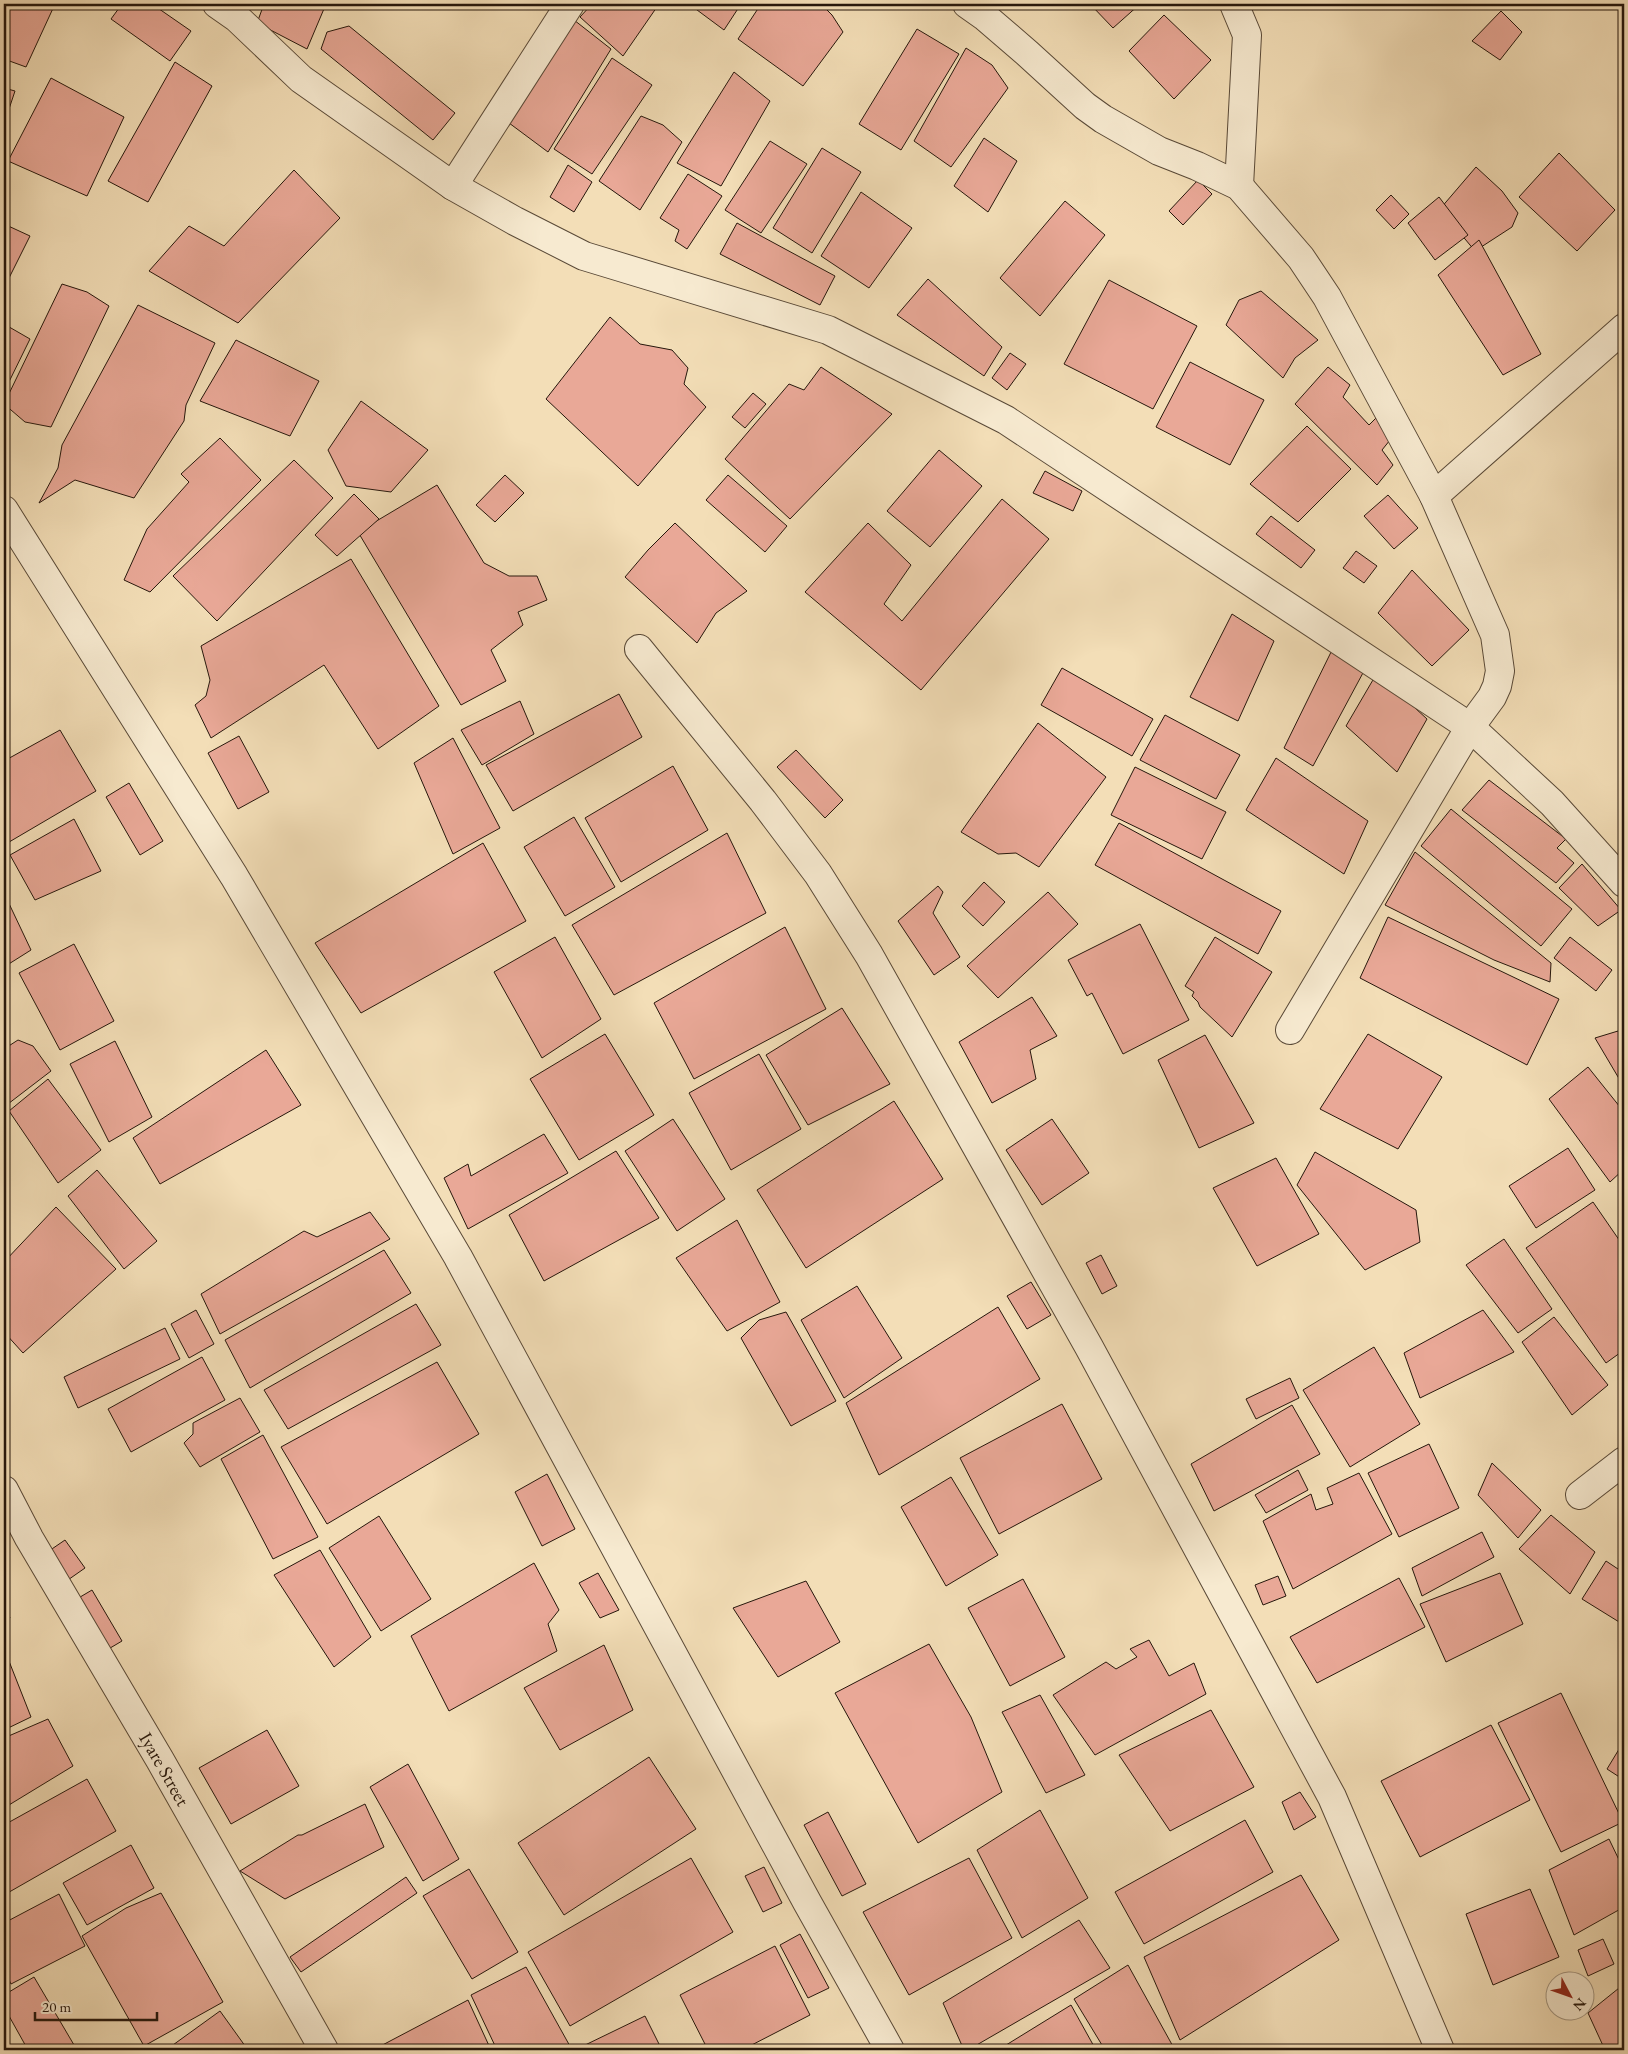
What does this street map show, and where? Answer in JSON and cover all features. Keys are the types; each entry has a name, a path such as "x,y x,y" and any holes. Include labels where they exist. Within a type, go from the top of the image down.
{"street":[{"path":"452,186 570,4"},
{"path":"967,4 991,22 1085,106 1103,119 1158,151 1198,166 1239,186 1301,258 1327,297 1434,496 1495,635 1500,671 1497,686 1492,697 1470,727 1290,1030"},
{"path":"1234,4 1247,36 1239,186"},
{"path":"233,9 300,80 452,186 584,256 828,330 1006,420 1470,727 1552,803 1624,883"},
{"path":"1434,496 1624,328"},
{"path":"4,510 234,876 458,1257 807,1902 890,2050"},
{"path":"639,649 763,801 812,866 869,955 1089,1347 1332,1797 1440,2050"},
{"path":"1580,1495 1624,1462"},
{"name":"Iyare Street","path":"4,1490 29,1538 160,1760 321,2049"}],"building":[{"path":"4,4 55,4 26,67 4,59"},
{"path":"122,4 152,4 191,31 170,61 111,19"},
{"path":"264,4 326,4 307,49 257,23"},
{"path":"592,4 659,4 623,56 580,17"},
{"path":"689,4 741,4 724,30"},
{"path":"761,4 821,4 832,15 843,32 803,86 738,39"},
{"path":"1090,4 1140,4 1113,28"},
{"path":"1501,11 1522,32 1500,60 1472,41"},
{"path":"1164,15 1211,60 1174,99 1129,51"},
{"path":"574,20 611,49 548,152 505,120"},
{"path":"349,26 455,113 433,140 321,49 327,32"},
{"path":"917,29 959,54 901,150 859,124"},
{"path":"966,48 992,65 1008,88 951,167 914,141"},
{"path":"612,58 652,85 592,174 554,149"},
{"path":"175,62 212,86 148,202 108,181"},
{"path":"734,72 770,101 721,186 677,163"},
{"path":"51,78 124,117 87,196 8,161"},
{"path":"4,88 15,91 4,124"},
{"path":"641,116 663,125 682,142 640,210 599,181"},
{"path":"984,138 1017,161 988,212 954,186"},
{"path":"770,141 807,164 761,233 725,210"},
{"path":"822,148 861,172 812,253 773,228"},
{"path":"1559,153 1615,210 1577,251 1519,197"},
{"path":"568,165 592,182 574,212 550,197"},
{"path":"1476,167 1502,191 1518,213 1512,227 1475,251 1440,209"},
{"path":"294,170 340,218 238,323 149,271 189,226 224,246"},
{"path":"688,174 722,196 687,249 675,241 679,230 660,218"},
{"path":"1198,180 1212,194 1183,225 1169,211"},
{"path":"861,192 912,228 869,288 821,256"},
{"path":"1391,195 1409,214 1394,229 1376,210"},
{"path":"1439,197 1468,235 1435,260 1408,223"},
{"path":"1065,201 1105,235 1040,316 1000,278"},
{"path":"737,223 835,276 820,305 720,254"},
{"path":"4,224 30,236 4,288"},
{"path":"1479,240 1541,354 1503,375 1438,275"},
{"path":"928,279 1002,347 984,376 897,315"},
{"path":"1109,280 1197,326 1153,409 1064,364"},
{"path":"62,284 87,292 109,306 51,427 25,422 4,404"},
{"path":"1261,291 1318,340 1295,358 1283,378 1226,325 1239,300"},
{"path":"138,305 215,343 186,405 184,421 134,498 75,480 39,503 58,468 62,445"},
{"path":"610,317 640,344 672,350 688,368 684,384 706,407 638,486 546,399"},
{"path":"4,324 30,339 4,392"},
{"path":"236,340 319,381 290,436 200,401"},
{"path":"1010,353 1026,364 1007,390 992,378"},
{"path":"1190,362 1264,400 1230,465 1156,427"},
{"path":"821,367 892,414 790,519 725,459 789,384 804,390"},
{"path":"1328,367 1350,385 1343,397 1369,425 1378,416 1394,435 1382,450 1393,465 1377,485 1295,404"},
{"path":"753,393 766,404 745,428 732,417"},
{"path":"361,401 428,450 391,492 346,486 328,450"},
{"path":"1307,426 1351,469 1298,522 1250,484"},
{"path":"220,438 261,480 150,592 124,580 147,529 189,482 181,474"},
{"path":"939,450 982,486 930,547 887,511"},
{"path":"294,460 333,498 217,621 173,576"},
{"path":"1045,471 1082,491 1073,511 1033,493"},
{"path":"505,475 524,493 495,522 476,505"},
{"path":"728,475 787,526 765,552 706,500"},
{"path":"437,485 484,563 509,576 537,576 547,600 518,612 523,625 491,650 506,681 461,705 358,532"},
{"path":"354,494 379,519 337,556 315,535"},
{"path":"1388,495 1418,528 1394,549 1364,516"},
{"path":"1002,499 1049,539 921,690 805,592 868,523 911,565 884,604 902,621"},
{"path":"1271,516 1315,550 1301,568 1256,534"},
{"path":"675,523 747,591 716,613 697,643 625,577"},
{"path":"1356,551 1377,566 1364,583 1343,568"},
{"path":"351,559 439,706 378,749 324,665 211,738 195,705 206,696 210,680 201,646"},
{"path":"1412,570 1469,630 1432,666 1378,613"},
{"path":"1232,614 1274,641 1238,721 1190,697"},
{"path":"1624,626 1624,636 1620,628"},
{"path":"1334,646 1364,671 1313,766 1284,748"},
{"path":"1062,668 1153,719 1132,756 1041,705"},
{"path":"1377,673 1427,719 1397,772 1346,726"},
{"path":"619,694 642,737 513,811 486,765"},
{"path":"520,701 534,734 482,765 461,730"},
{"path":"1165,715 1240,755 1216,799 1140,760"},
{"path":"1038,723 1106,777 1039,867 1016,853 998,854 961,832"},
{"path":"60,730 96,791 4,845 4,761"},
{"path":"239,736 269,792 238,809 208,753"},
{"path":"453,738 500,828 453,854 414,763"},
{"path":"796,750 843,800 825,818 777,767"},
{"path":"1276,758 1368,821 1344,874 1246,810"},
{"path":"673,766 708,830 621,882 585,818"},
{"path":"1135,767 1226,812 1202,859 1111,815"},
{"path":"1489,780 1566,839 1557,848 1574,863 1556,883 1462,810"},
{"path":"129,783 163,841 140,855 106,797"},
{"path":"1451,809 1572,909 1541,946 1421,846"},
{"path":"574,817 615,887 565,916 524,847"},
{"path":"74,819 101,871 35,900 10,855"},
{"path":"1119,823 1281,911 1258,954 1095,865"},
{"path":"727,833 766,913 614,995 572,925"},
{"path":"483,843 526,921 361,1013 315,943"},
{"path":"1415,852 1551,963 1550,982 1494,960 1385,905"},
{"path":"1582,864 1621,910 1598,926 1559,888"},
{"path":"984,882 1005,902 983,926 962,906"},
{"path":"938,886 943,892 933,913 960,957 934,975 898,921"},
{"path":"1048,892 1078,924 998,998 967,966"},
{"path":"4,893 31,950 4,967"},
{"path":"1388,917 1559,999 1527,1065 1360,978"},
{"path":"1140,924 1189,1020 1123,1054 1092,993 1087,996 1068,960"},
{"path":"785,927 826,1009 694,1079 654,1003"},
{"path":"555,937 601,1019 542,1058 494,972"},
{"path":"1215,937 1272,972 1232,1037 1200,1007 1192,996 1194,992 1185,986"},
{"path":"1570,937 1612,970 1596,991 1554,958"},
{"path":"74,944 114,1021 60,1050 19,973"},
{"path":"1032,997 1057,1036 1030,1050 1036,1079 992,1103 959,1042"},
{"path":"842,1008 890,1084 808,1125 766,1055"},
{"path":"1618,1031 1624,1040 1624,1087 1595,1038"},
{"path":"605,1034 654,1115 579,1160 530,1079"},
{"path":"1368,1034 1442,1077 1398,1149 1320,1109"},
{"path":"1205,1035 1254,1123 1199,1148 1158,1060"},
{"path":"18,1040 33,1046 51,1071 4,1107 4,1049"},
{"path":"115,1041 152,1117 109,1142 70,1064"},
{"path":"266,1050 301,1105 160,1184 133,1138"},
{"path":"759,1054 801,1129 731,1170 689,1093"},
{"path":"1588,1067 1624,1112 1624,1169 1610,1182 1549,1099"},
{"path":"48,1079 101,1150 58,1183 9,1111"},
{"path":"894,1101 943,1179 806,1268 757,1190"},
{"path":"673,1119 725,1199 677,1231 625,1151"},
{"path":"1052,1119 1089,1173 1042,1205 1006,1150"},
{"path":"544,1134 568,1173 468,1229 444,1178 468,1164 471,1176"},
{"path":"1568,1148 1595,1190 1536,1228 1509,1186"},
{"path":"616,1151 659,1218 544,1281 509,1215"},
{"path":"1315,1152 1416,1210 1420,1242 1365,1270 1297,1185"},
{"path":"1276,1158 1319,1234 1257,1266 1213,1188"},
{"path":"97,1170 157,1241 124,1269 68,1196"},
{"path":"1593,1202 1624,1247 1624,1350 1606,1363 1526,1248"},
{"path":"56,1207 116,1269 23,1353 4,1332 4,1262"},
{"path":"370,1212 390,1239 220,1334 201,1294 304,1231 317,1237"},
{"path":"737,1220 780,1302 727,1331 676,1258"},
{"path":"1504,1239 1552,1309 1518,1333 1466,1265"},
{"path":"384,1250 411,1293 250,1388 225,1340"},
{"path":"1101,1255 1117,1286 1102,1294 1086,1263"},
{"path":"1031,1282 1051,1315 1027,1329 1007,1296"},
{"path":"857,1286 902,1358 844,1398 801,1320"},
{"path":"416,1304 441,1345 288,1429 264,1390"},
{"path":"998,1307 1040,1379 879,1475 846,1403"},
{"path":"196,1310 214,1344 189,1358 171,1324"},
{"path":"1483,1310 1514,1352 1420,1398 1404,1353"},
{"path":"786,1312 836,1401 791,1426 741,1338 759,1320"},
{"path":"1554,1317 1608,1385 1572,1415 1522,1342"},
{"path":"165,1328 180,1359 78,1408 64,1377"},
{"path":"1374,1347 1420,1424 1350,1467 1303,1390"},
{"path":"202,1357 225,1400 131,1452 108,1409"},
{"path":"437,1362 479,1434 327,1524 281,1447"},
{"path":"1290,1378 1299,1398 1256,1419 1246,1399"},
{"path":"240,1398 260,1432 200,1467 184,1443 193,1434 193,1423"},
{"path":"1062,1404 1102,1479 999,1534 960,1458"},
{"path":"1292,1405 1320,1454 1214,1511 1191,1464"},
{"path":"263,1435 318,1537 273,1559 221,1459"},
{"path":"1429,1444 1459,1508 1399,1537 1368,1473"},
{"path":"1492,1463 1541,1510 1518,1538 1478,1495"},
{"path":"1298,1470 1308,1490 1266,1513 1255,1495"},
{"path":"1359,1473 1392,1534 1293,1589 1263,1521 1311,1494 1316,1510 1333,1504 1327,1488"},
{"path":"547,1474 575,1529 542,1546 515,1492"},
{"path":"951,1477 998,1555 946,1586 901,1507"},
{"path":"1551,1515 1595,1552 1570,1594 1519,1549"},
{"path":"379,1516 431,1599 381,1631 329,1548"},
{"path":"1482,1532 1494,1557 1422,1596 1412,1568"},
{"path":"65,1540 85,1568 65,1582 46,1553"},
{"path":"320,1550 371,1637 334,1667 274,1575"},
{"path":"1606,1561 1624,1573 1624,1625 1582,1599"},
{"path":"534,1563 559,1610 548,1624 557,1651 449,1711 411,1636"},
{"path":"598,1573 619,1610 600,1618 579,1583"},
{"path":"1500,1573 1523,1624 1446,1662 1420,1604"},
{"path":"1278,1576 1286,1596 1263,1605 1255,1585"},
{"path":"1399,1578 1425,1627 1317,1683 1290,1637"},
{"path":"1023,1579 1065,1657 1010,1686 968,1608"},
{"path":"806,1581 840,1642 778,1677 733,1608"},
{"path":"92,1590 122,1641 100,1654 70,1603"},
{"path":"4,1606 10,1618 4,1621"},
{"path":"1149,1640 1169,1676 1194,1663 1206,1694 1095,1755 1053,1695 1106,1662 1116,1669 1137,1657 1130,1649"},
{"path":"929,1644 971,1717 1002,1792 918,1843 835,1693"},
{"path":"604,1645 633,1710 560,1750 524,1688"},
{"path":"4,1651 31,1717 4,1730"},
{"path":"1561,1693 1623,1822 1561,1852 1498,1723"},
{"path":"1040,1695 1085,1775 1046,1793 1002,1712"},
{"path":"1211,1710 1254,1787 1170,1831 1119,1755"},
{"path":"48,1719 73,1766 4,1808 4,1738"},
{"path":"1491,1725 1530,1800 1420,1857 1381,1781"},
{"path":"267,1730 299,1786 231,1824 199,1768"},
{"path":"1624,1741 1624,1780 1607,1769"},
{"path":"649,1757 696,1829 564,1915 518,1843"},
{"path":"408,1764 459,1859 423,1881 370,1787"},
{"path":"87,1779 116,1831 4,1895 4,1825"},
{"path":"1300,1792 1316,1817 1294,1830 1282,1802"},
{"path":"365,1804 384,1847 285,1899 240,1871 298,1835 302,1835"},
{"path":"1040,1810 1088,1898 1022,1938 977,1850"},
{"path":"828,1812 866,1884 842,1896 804,1825"},
{"path":"1245,1820 1273,1872 1144,1944 1115,1892"},
{"path":"1609,1839 1621,1864 1624,1863 1624,1907 1574,1935 1549,1870"},
{"path":"131,1845 154,1888 87,1925 63,1883"},
{"path":"691,1858 733,1932 570,2026 528,1952"},
{"path":"969,1858 1012,1938 909,1995 863,1912"},
{"path":"764,1867 782,1903 763,1912 745,1876"},
{"path":"469,1869 518,1952 472,1979 423,1896"},
{"path":"1301,1875 1339,1940 1180,2040 1144,1957"},
{"path":"406,1877 417,1893 301,1972 290,1957"},
{"path":"1530,1889 1559,1957 1493,1985 1466,1914"},
{"path":"161,1893 223,2002 144,2046 82,1936 126,1908"},
{"path":"59,1894 85,1946 11,1984 4,1970 4,1923"},
{"path":"1079,1920 1110,1968 968,2050 964,2050 943,2003"},
{"path":"800,1934 829,1988 808,1998 780,1945"},
{"path":"1603,1939 1614,1964 1596,1972 1586,1972 1578,1950"},
{"path":"775,1946 810,2015 742,2050 708,2050 680,1995"},
{"path":"1128,1965 1175,2050 1105,2050 1074,1999"},
{"path":"526,1967 571,2048 568,2050 497,2050 471,1995"},
{"path":"34,1977 77,2050 28,2050 4,2007 4,1995"},
{"path":"1624,1984 1624,2050 1605,2050 1592,2022 1596,2022 1596,2007"},
{"path":"468,2000 491,2050 373,2050"},
{"path":"1071,2005 1096,2050 998,2050"},
{"path":"220,2011 248,2050 166,2050"},
{"path":"645,2016 662,2050 583,2050 581,2047"}]}
